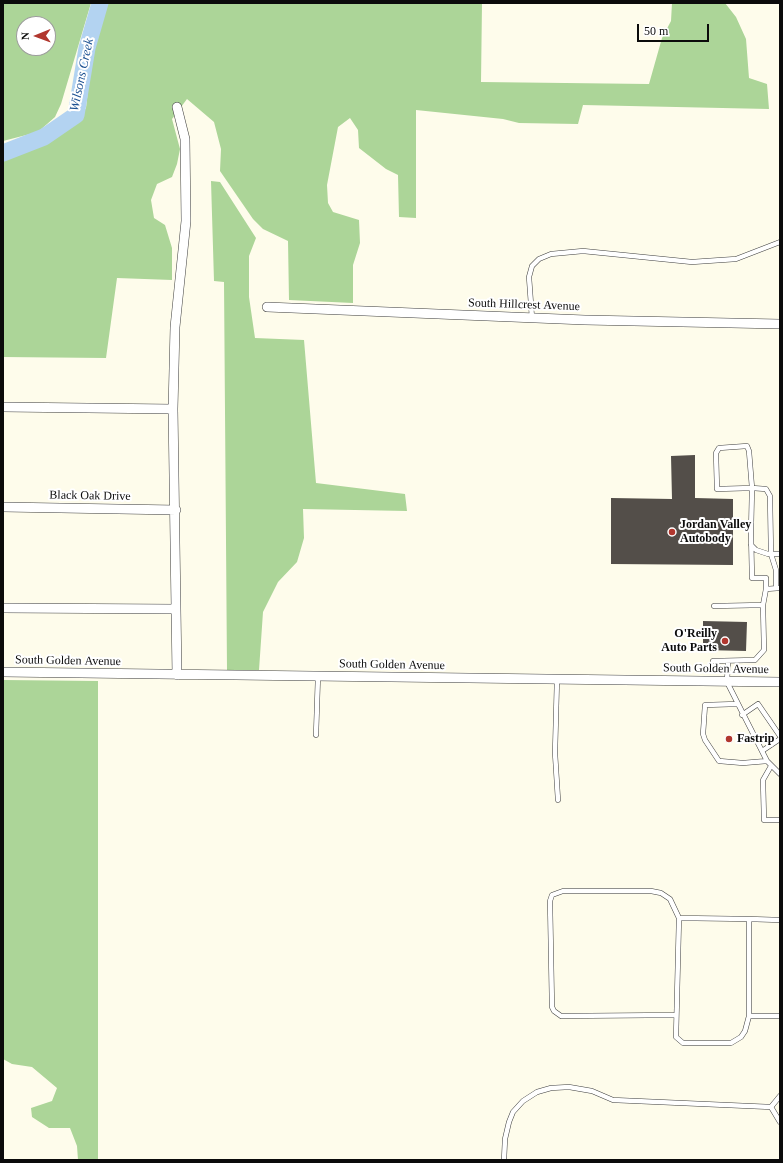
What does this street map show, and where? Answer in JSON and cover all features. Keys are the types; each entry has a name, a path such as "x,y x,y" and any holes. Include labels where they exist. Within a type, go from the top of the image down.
{"street":[{"path":"177,107 185,139 186,221 175,326 173,409 176,510 177,675"},
{"name":"South Hillcrest Avenue","path":"268,307 532,318 780,324"},
{"path":"3,407 173,409"},
{"name":"Black Oak Drive","path":"3,507 176,510"},
{"path":"3,608 176,608"},
{"name":"South Golden Avenue","path":"3,672 780,682"}],"lane":[{"path":"532,318 529,277 532,266 539,259 551,254 583,251 692,262 736,259 780,242"},
{"path":"713,661 755,660 764,650 763,605 766,589 766,578 752,578 752,488 749,451 747,446 719,448 716,453 716,489 752,488 766,489 770,496 771,554 776,570 778,588 766,589"},
{"path":"751,545 756,550 771,554 780,554"},
{"path":"714,606 763,605"},
{"path":"728,660 727,682 742,715 757,738 767,761 780,774"},
{"path":"316,735 318,676"},
{"path":"557,679 555,752 558,800"},
{"path":"737,704 705,705 703,734 705,740 719,761 743,763 767,761"},
{"path":"742,715 758,704 771,729 780,738 762,750"},
{"path":"771,766 763,780 764,820 780,820"},
{"path":"676,1014 561,1016 554,1012 552,1007 550,901 552,895 562,891 651,891 661,893 670,899 679,918 676,1036 680,1041 731,1043 736,1041 745,1031 749,1016 749,919"},
{"path":"679,918 780,920"},
{"path":"749,1016 780,1016"},
{"path":"504,1160 505,1139 513,1112 523,1101 537,1092 551,1088 569,1087 592,1091 613,1100 771,1107"},
{"path":"771,1107 780,1096"},
{"path":"771,1107 780,1122"}],"green space":[{"path":"3,3 91,3 61,104 55,117 38,132 3,141"},
{"path":"107,3 482,3 481,82 649,84 662,38 671,21 672,3 725,3 736,17 746,39 749,78 767,84 769,109 583,105 578,124 519,123 503,119 416,110 416,218 399,217 398,175 386,169 359,148 358,130 350,118 338,127 327,185 328,203 333,212 359,220 360,243 353,265 353,303 289,300 288,241 263,229 253,219 220,171 221,149 214,122 187,99 172,119 180,149 177,164 172,177 157,184 151,200 154,218 165,225 172,248 172,280 117,278 106,358 3,357 3,159 51,141 75,125 86,108 92,54"},
{"path":"211,181 220,182 256,238 249,256 249,297 255,338 304,340 316,483 405,494 407,511 303,509 304,538 297,562 278,582 263,612 259,670 227,670 224,282 214,281"},
{"path":"3,680 98,681 98,1160 78,1160 77,1146 70,1128 49,1128 32,1117 31,1108 52,1101 57,1088 32,1067 12,1064 3,1059"}],"building":[{"name":"Jordan Valley Autobody","path":"695,455 695,498 733,499 733,565 611,564 611,498 672,499 671,456"},
{"name":"O'Reilly Auto Parts","path":"703,621 747,622 746,651 703,650"}],"waterway":[{"name":"Wilsons Creek","path":"3,153 44,137 76,115 87,48 100,3"}],"place":[{"name":"Jordan Valley Autobody","path":"672,532"},
{"name":"O'Reilly Auto Parts","path":"725,641"},
{"name":"Fastrip","path":"729,739"}]}
